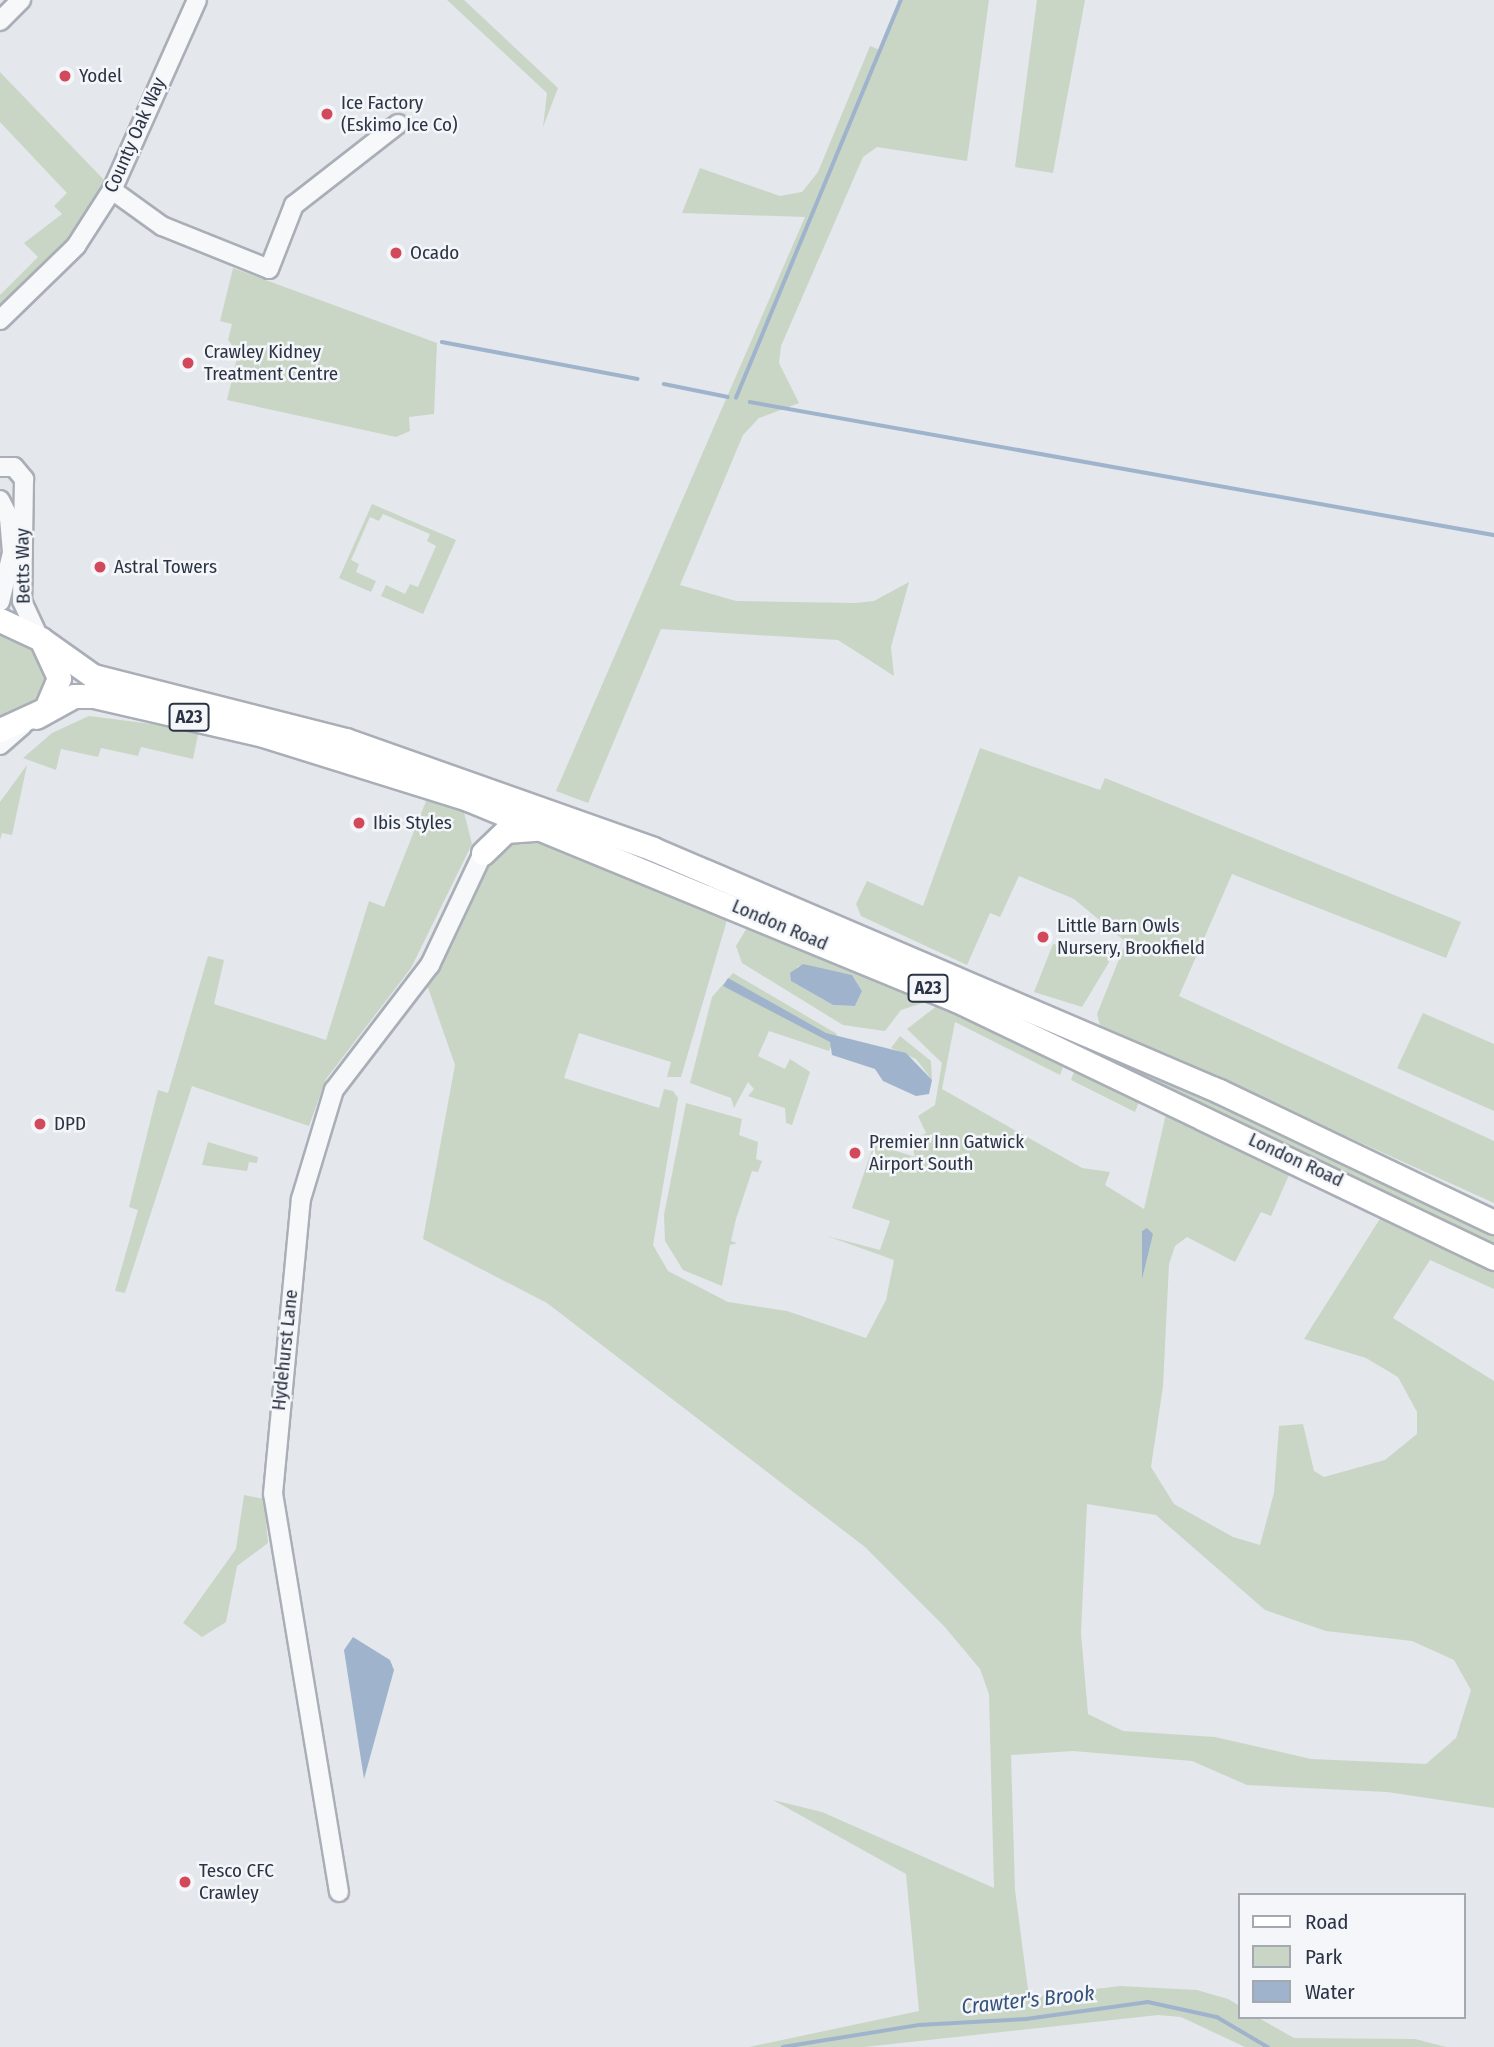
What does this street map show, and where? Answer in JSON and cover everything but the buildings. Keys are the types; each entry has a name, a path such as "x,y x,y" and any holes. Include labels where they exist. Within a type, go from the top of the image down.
{"main road":[{"name":"London Road","path":"0,620 40,638 93,676 346,740 653,849 1219,1091 1494,1223"},
{"path":"32,719 53,700 59,678 40,638"},
{"name":"London Road","path":"0,730 32,719 74,696 94,696 274,738 468,799 577,841 956,1000 1494,1258"},
{"path":"468,799 486,821 484,853"},
{"path":"484,853 498,836 518,828 577,841"}],"street":[{"path":"0,21 21,0"},
{"name":"County Oak Way","path":"0,320 76,246 112,190 197,0"},
{"path":"269,269 294,205 398,124"},
{"path":"112,190 162,226 286,276"},
{"path":"0,467 20,471 23,489 14,499 0,499"},
{"name":"Betts Way","path":"23,489 22,605 40,638"},
{"name":"Betts Way","path":"0,499 9,519 12,553 0,602"},
{"path":"0,745 32,719"},
{"name":"Hydehurst Lane","path":"339,1892 273,1494 300,1206 314,1140 334,1090 430,965 484,853"}],"green space":[{"path":"447,0 464,0 558,88 543,127 547,93"},
{"path":"901,0 989,0 967,161 877,147 863,157 781,346 779,363 799,403 759,418 743,435 680,585 736,601 855,603 874,601 909,582 891,647 894,676 838,640 661,629 588,803 556,791 805,217 682,213 700,168 780,196 802,192 818,172 870,46 880,50"},
{"path":"1037,0 1085,0 1053,173 1015,167"},
{"path":"0,72 105,181 72,235 0,305 0,295 38,257 24,243 62,214 54,206 67,193 0,122"},
{"path":"233,268 437,343 434,414 409,417 410,431 396,437 227,400 238,353 228,340 232,324 220,321"},
{"path":"372,504 456,540 423,614 381,596 386,585 405,594 410,584 418,587 436,546 427,541 430,534 383,514 379,521 370,517 351,560 359,564 356,572 376,581 371,592 339,578"},
{"path":"0,634 30,647 48,677 39,702 0,718"},
{"path":"89,716 199,730 193,759 141,747 138,756 101,748 98,757 61,749 56,770 23,758 52,733"},
{"path":"980,748 1100,790 1105,778 1461,922 1446,958 1232,874 1179,996 1494,1141 1494,1203 1100,1025 1097,1014 1126,942 1074,899 1019,876 1000,917 990,913 967,965 861,916 856,904 867,881 923,906"},
{"path":"27,765 12,835 2,833 0,840 0,802"},
{"path":"428,796 464,812 472,844 411,968 326,1079 309,1126 192,1086 125,1293 115,1291 138,1210 129,1207 158,1090 168,1093 208,956 224,960 214,1004 326,1040 369,901 384,907"},
{"path":"530,808 1151,1070 1494,1232 1494,1250"},
{"path":"522,835 727,920 681,1077 667,1077 671,1062 579,1033 564,1078 659,1108 664,1089 673,1091 678,1098 653,1245 668,1271 728,1302 787,1311 866,1338 886,1300 894,1260 827,1236 880,1250 890,1221 852,1208 874,1144 915,1157 911,1141 926,1133 918,1116 935,1105 942,1063 907,1029 938,1005 1063,1067 1060,1075 955,1022 942,1089 1082,1168 1110,1172 1105,1185 1144,1209 1166,1114 1292,1168 1271,1216 1261,1212 1235,1262 1187,1237 1175,1246 1169,1264 1163,1386 1151,1467 1174,1504 1233,1537 1260,1545 1274,1493 1279,1426 1303,1424 1314,1471 1324,1477 1385,1460 1417,1434 1417,1412 1398,1377 1366,1358 1304,1339 1383,1214 1494,1271 1494,1289 1430,1260 1393,1318 1494,1381 1494,1808 1387,1792 1247,1785 1192,1761 1073,1751 1011,1755 1015,1890 1029,1997 1120,1986 1197,1990 1238,2005 1238,2019 1261,2019 1294,2038 1415,2039 1446,2047 1245,2047 1181,2017 1158,2015 864,2047 749,2047 919,2011 906,1874 773,1800 822,1812 994,1888 989,1694 980,1669 944,1626 865,1547 547,1303 423,1239 455,1065 426,982 497,850","holes":["1087,1504 1156,1515 1265,1610 1326,1631 1412,1641 1454,1660 1471,1690 1456,1738 1426,1764 1311,1759 1215,1737 1123,1731 1088,1714 1081,1633"]},
{"path":"748,926 855,972 932,1000 901,1010 885,1031 843,1025 742,963 736,946","holes":["798,966 852,975 862,991 855,1006 833,1005 791,981"]},
{"path":"1094,943 1108,949 1111,959 1082,1007 1034,992 1053,944 1082,951"},
{"path":"733,973 837,1034 829,1051 769,1031 758,1056 785,1069 790,1059 810,1072 792,1125 786,1123 785,1108 748,1096 754,1089 748,1082 734,1108 731,1098 690,1083 712,997"},
{"path":"1423,1013 1494,1044 1494,1111 1397,1068"},
{"path":"900,1036 931,1061 932,1080 916,1059 891,1048"},
{"path":"1074,1072 1139,1102 1135,1112 1071,1080"},
{"path":"686,1103 742,1119 739,1135 758,1142 756,1159 762,1161 758,1172 752,1171 736,1219 731,1241 737,1243 730,1245 722,1286 683,1270 665,1241 664,1215"},
{"path":"208,1142 258,1157 257,1163 249,1162 247,1171 202,1165"},
{"path":"244,1495 264,1499 268,1543 237,1566 226,1622 202,1637 183,1623 236,1549"}],"water":[{"path":"803,964 852,975 862,991 855,1006 833,1005 791,981 790,973"},
{"path":"728,978 826,1033 906,1053 932,1080 929,1094 916,1096 883,1081 875,1069 832,1055 830,1042 723,986"},
{"path":"1147,1228 1153,1234 1142,1279 1142,1231"},
{"path":"353,1637 390,1660 394,1670 364,1779 344,1650"}],"waterway":[{"path":"736,398 901,0"},
{"path":"442,342 638,379"},
{"path":"664,384 728,397"},
{"path":"750,402 1494,535"},
{"name":"Crawter's Brook","path":"783,2047 919,2025 1026,2019 1148,2002 1217,2017 1268,2047"}],"place":[{"name":"Yodel","path":"65,76"},
{"name":"Ice Factory (Eskimo Ice Co)","path":"327,114"},
{"name":"Ocado","path":"396,253"},
{"name":"Crawley Kidney Treatment Centre","path":"188,363"},
{"name":"Astral Towers","path":"100,567"},
{"name":"Ibis Styles","path":"359,823"},
{"name":"Little Barn Owls Nursery, Brookfield","path":"1043,937"},
{"name":"DPD","path":"40,1124"},
{"name":"Premier Inn Gatwick Airport South","path":"855,1153"},
{"name":"Tesco CFC Crawley","path":"185,1882"}]}
